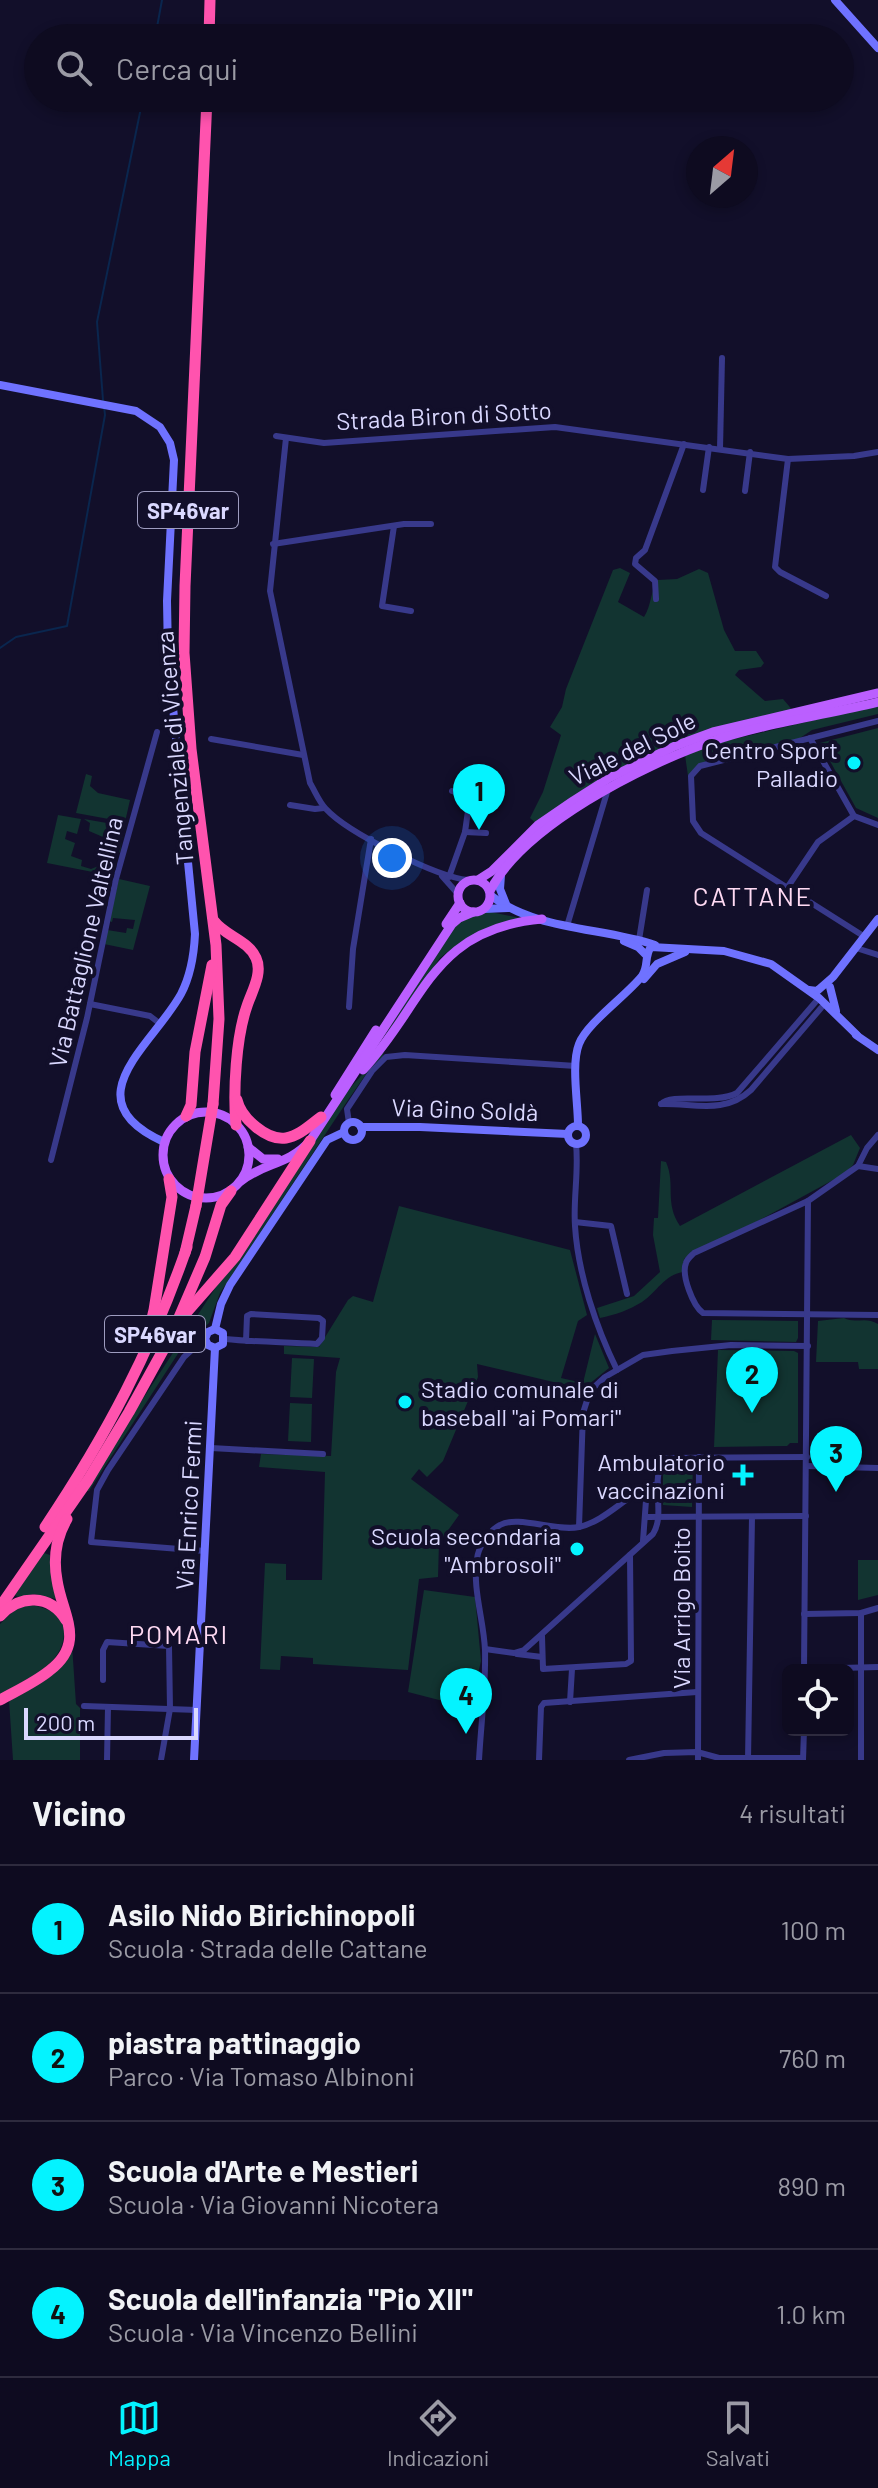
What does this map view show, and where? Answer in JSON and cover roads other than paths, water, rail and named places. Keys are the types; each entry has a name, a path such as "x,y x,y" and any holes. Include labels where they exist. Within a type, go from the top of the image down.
{"highway":[{"path":"209,24 210,0"},
{"name":"Tangenziale di Vicenza","path":"129,1412 160,1338 187,1247 213,1104 219,1019 214,921 191,749 184,653 206,112"},
{"path":"214,921 220,929 244,943 257,960 258,973 241,1030 236,1125"},
{"path":"186,1116 193,1092 195,1052 216,945"},
{"path":"236,1093 242,1113 278,1138 288,1138 303,1131 321,1117"},
{"path":"0,1700 50,1671 69,1646 71,1630 57,1582 55,1557 58,1535 171,1336 189,1309 235,1257 310,1141"},
{"path":"0,1594 76,1481 113,1417 150,1330 172,1197 169,1179"},
{"path":"171,1336 205,1257 221,1205 231,1191"},
{"name":"Tangenziale di Vicenza","path":"113,1417 158,1327 187,1247"},
{"path":"0,1607 88,1480"},
{"path":"0,1616 20,1600 33,1599 57,1609 71,1630"}],"main road":[{"name":"Viale del Sole","path":"248,1147 263,1159 275,1160 302,1143 459,899 460,887 492,871 538,825 609,778 675,746 713,732 878,693"},
{"name":"Viale del Sole","path":"490,893 502,872 544,831 608,789 679,753 714,741 878,702"},
{"path":"241,1181 246,1171 248,1147 236,1125 212,1113 186,1116 164,1142 163,1161 169,1179 186,1194 198,1198 220,1196 231,1191 250,1174 288,1160 310,1141 452,924 459,918 484,909 490,893 486,885 473,880"},
{"path":"459,899 473,912"},
{"path":"347,1087 377,1055 445,959 496,929 521,921 542,919"}],"street":[{"path":"840,2 878,48"},
{"path":"720,449 722,358"},
{"path":"0,385 136,411 160,427 170,443 174,460 167,601 168,656 195,934 189,977 179,997 127,1067 121,1083 127,1117 138,1129 164,1142"},
{"name":"Strada Biron di Sotto","path":"276,436 324,443 555,427 788,459 878,452"},
{"path":"286,438 270,591 310,783 324,808 344,824 440,874 473,880"},
{"path":"656,599 655,581 635,564 636,558 645,550 684,444"},
{"path":"703,490 709,447"},
{"path":"745,491 750,452"},
{"path":"788,459 775,567 826,596"},
{"path":"273,544 394,526 431,524"},
{"path":"394,526 382,606 411,611"},
{"path":"865,937 701,833 693,821 691,776 700,766 878,721"},
{"name":"Via Battaglione Valtellina","path":"51,1160 90,1004 116,879 157,732"},
{"path":"810,738 854,816 878,825"},
{"path":"211,739 303,755"},
{"path":"567,926 608,789"},
{"path":"449,877 465,832 470,797 452,791"},
{"path":"290,805 324,808"},
{"path":"787,888 818,842 854,816"},
{"path":"465,832 486,833"},
{"path":"349,1007 353,949 371,839"},
{"path":"502,872 500,889 509,908"},
{"path":"440,874 459,899"},
{"path":"639,940 647,890"},
{"path":"490,893 509,908 567,926 689,951 724,951 771,964 808,990 818,1003 838,1016 857,1035"},
{"path":"484,909 509,908"},
{"path":"808,990 817,991 833,977 878,919"},
{"path":"595,932 634,944 647,957 660,962"},
{"path":"633,987 645,971 647,950 658,946"},
{"path":"658,946 664,950 660,962"},
{"path":"856,948 878,955"},
{"path":"578,1125 576,1066 579,1042 660,962 689,951"},
{"path":"789,977 878,1050"},
{"path":"818,1003 737,1093 722,1099 671,1098 661,1104 719,1107 737,1101 751,1090 818,1003 830,987 833,977"},
{"path":"830,987 838,1016"},
{"path":"90,1004 150,1016 159,1023"},
{"path":"215,1329 230,1285 327,1140 344,1132 349,1123 347,1109 372,1071 386,1057 405,1055 576,1066"},
{"path":"344,1132 349,1139 355,1140 361,1134 361,1127 354,1122 349,1123"},
{"path":"578,1125 587,1135 583,1143 576,1144 571,1142 568,1134 571,1127 578,1125"},
{"name":"Via Gino Soldà","path":"361,1127 568,1134"},
{"path":"878,1135 858,1166 808,1201 694,1253 685,1264 691,1297 698,1310 710,1314 863,1315 878,1318"},
{"path":"576,1144 575,1222 581,1268 617,1370"},
{"path":"858,1166 878,1169"},
{"path":"804,1664 808,1201"},
{"path":"575,1222 611,1226 627,1294"},
{"path":"225,1339 246,1341 317,1344 322,1338 323,1321 319,1318 251,1314 247,1316 246,1341"},
{"path":"205,1551 91,1542 97,1490 184,1357 196,1346 223,1344 223,1333 215,1329 208,1332 210,1343"},
{"name":"Via Enrico Fermi","path":"194,1760 211,1448 210,1343"},
{"path":"579,1527 585,1399 595,1386 643,1355 731,1345 808,1346"},
{"path":"211,1448 323,1454"},
{"name":"Via Arrigo Boito","path":"698,1756 699,1457"},
{"path":"514,1653 524,1650 542,1636 653,1534 659,1517 659,1466 667,1458 807,1457"},
{"path":"806,1466 878,1468"},
{"path":"479,1760 485,1649 476,1564 485,1540 495,1528 508,1522 563,1529 579,1527 598,1519 647,1487 658,1484"},
{"path":"643,1541 647,1487"},
{"path":"646,1517 806,1516"},
{"path":"748,1759 752,1517"},
{"path":"542,1636 543,1669 572,1669 631,1661 630,1555"},
{"path":"804,1614 861,1613 878,1608"},
{"path":"861,1613 861,1760"},
{"path":"103,1680 103,1650 107,1642 169,1646 170,1709 161,1760"},
{"path":"485,1649 542,1657"},
{"path":"854,1668 878,1667"},
{"path":"570,1702 572,1669"},
{"path":"539,1760 541,1707 544,1703 697,1692"},
{"path":"84,1706 197,1710"},
{"path":"107,1760 108,1707"},
{"path":"629,1760 664,1753 719,1758 803,1759 804,1736"}],"waterway":[{"path":"158,24 162,0"},
{"path":"103,400 97,322 140,112"},
{"path":"0,648 16,637 67,626 105,415 104,406"}],"place":[{"name":"Centro Sport Palladio","path":"854,763"},
{"name":"Asilo Nido Birichinopoli","path":"479,830"},
{"name":"Stadio comunale di baseball \"ai Pomari\"","path":"405,1402"},
{"name":"piastra pattinaggio","path":"752,1413"},
{"name":"Ambulatorio vaccinazioni","path":"743,1475"},
{"name":"Scuola d'Arte e Mestieri","path":"836,1492"},
{"name":"Scuola secondaria \"Ambrosoli\"","path":"577,1549"},
{"name":"Scuola dell'infanzia \"Pio XII\"","path":"466,1734"}],"district":[{"name":"CATTANE","path":"753,895"},
{"name":"POMARI","path":"179,1633"}]}
